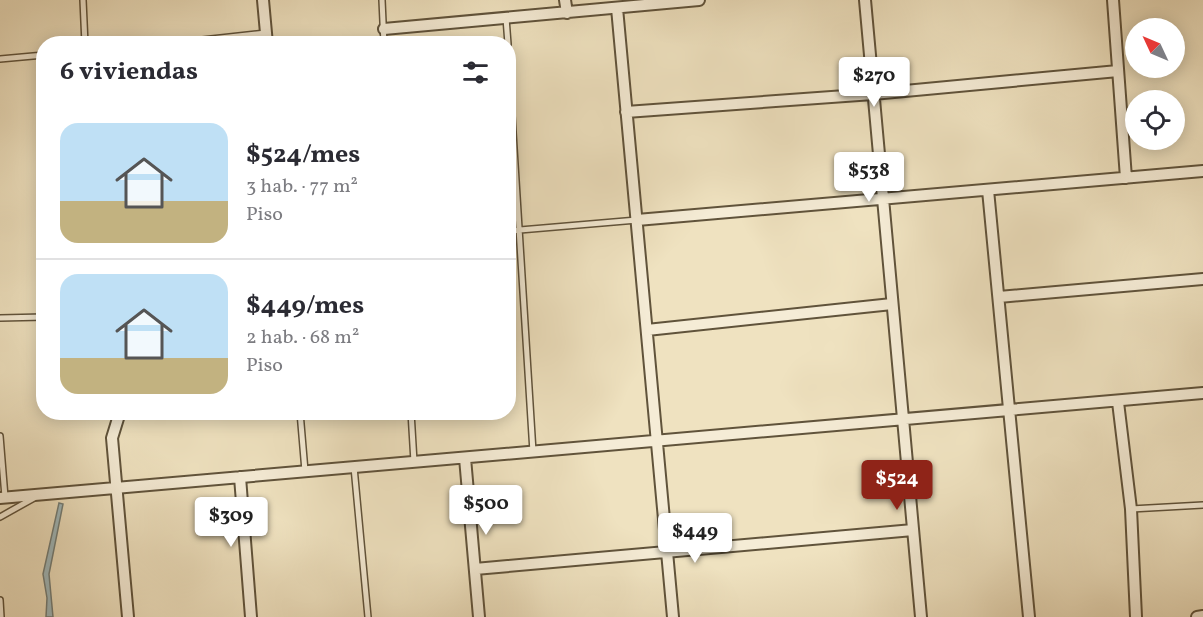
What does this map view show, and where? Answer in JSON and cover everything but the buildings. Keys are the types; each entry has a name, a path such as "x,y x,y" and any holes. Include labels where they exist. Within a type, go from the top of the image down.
{"street":[{"path":"263,0 266,36"},
{"path":"566,0 567,13"},
{"path":"384,29 699,0"},
{"path":"865,0 921,617"},
{"path":"1113,0 1126,178"},
{"path":"617,8 673,617"},
{"path":"626,112 873,94 1118,71"},
{"path":"637,220 1203,171"},
{"path":"988,190 1029,617"},
{"path":"999,297 1203,279"},
{"path":"647,330 892,304"},
{"path":"3,498 1203,393"},
{"path":"1118,402 1131,509 1136,617"},
{"path":"116,420 112,438 128,617"},
{"path":"465,458 480,617"},
{"path":"240,477 250,617"},
{"path":"475,569 913,530"},
{"path":"1197,617 1203,616"}],"lane":[{"path":"83,0 85,36"},
{"path":"382,0 384,36"},
{"path":"507,18 508,36"},
{"path":"0,59 36,57"},
{"path":"516,181 533,452"},
{"path":"516,230 637,220"},
{"path":"0,318 36,317"},
{"path":"301,420 305,471"},
{"path":"411,420 414,462"},
{"path":"0,436 3,498"},
{"path":"354,467 368,617"},
{"path":"0,517 40,494"},
{"path":"1131,509 1203,504"},
{"path":"0,600 1,617"}],"water":[{"path":"59,503 63,504 49,574 53,617 46,617 47,598 43,574"}]}
